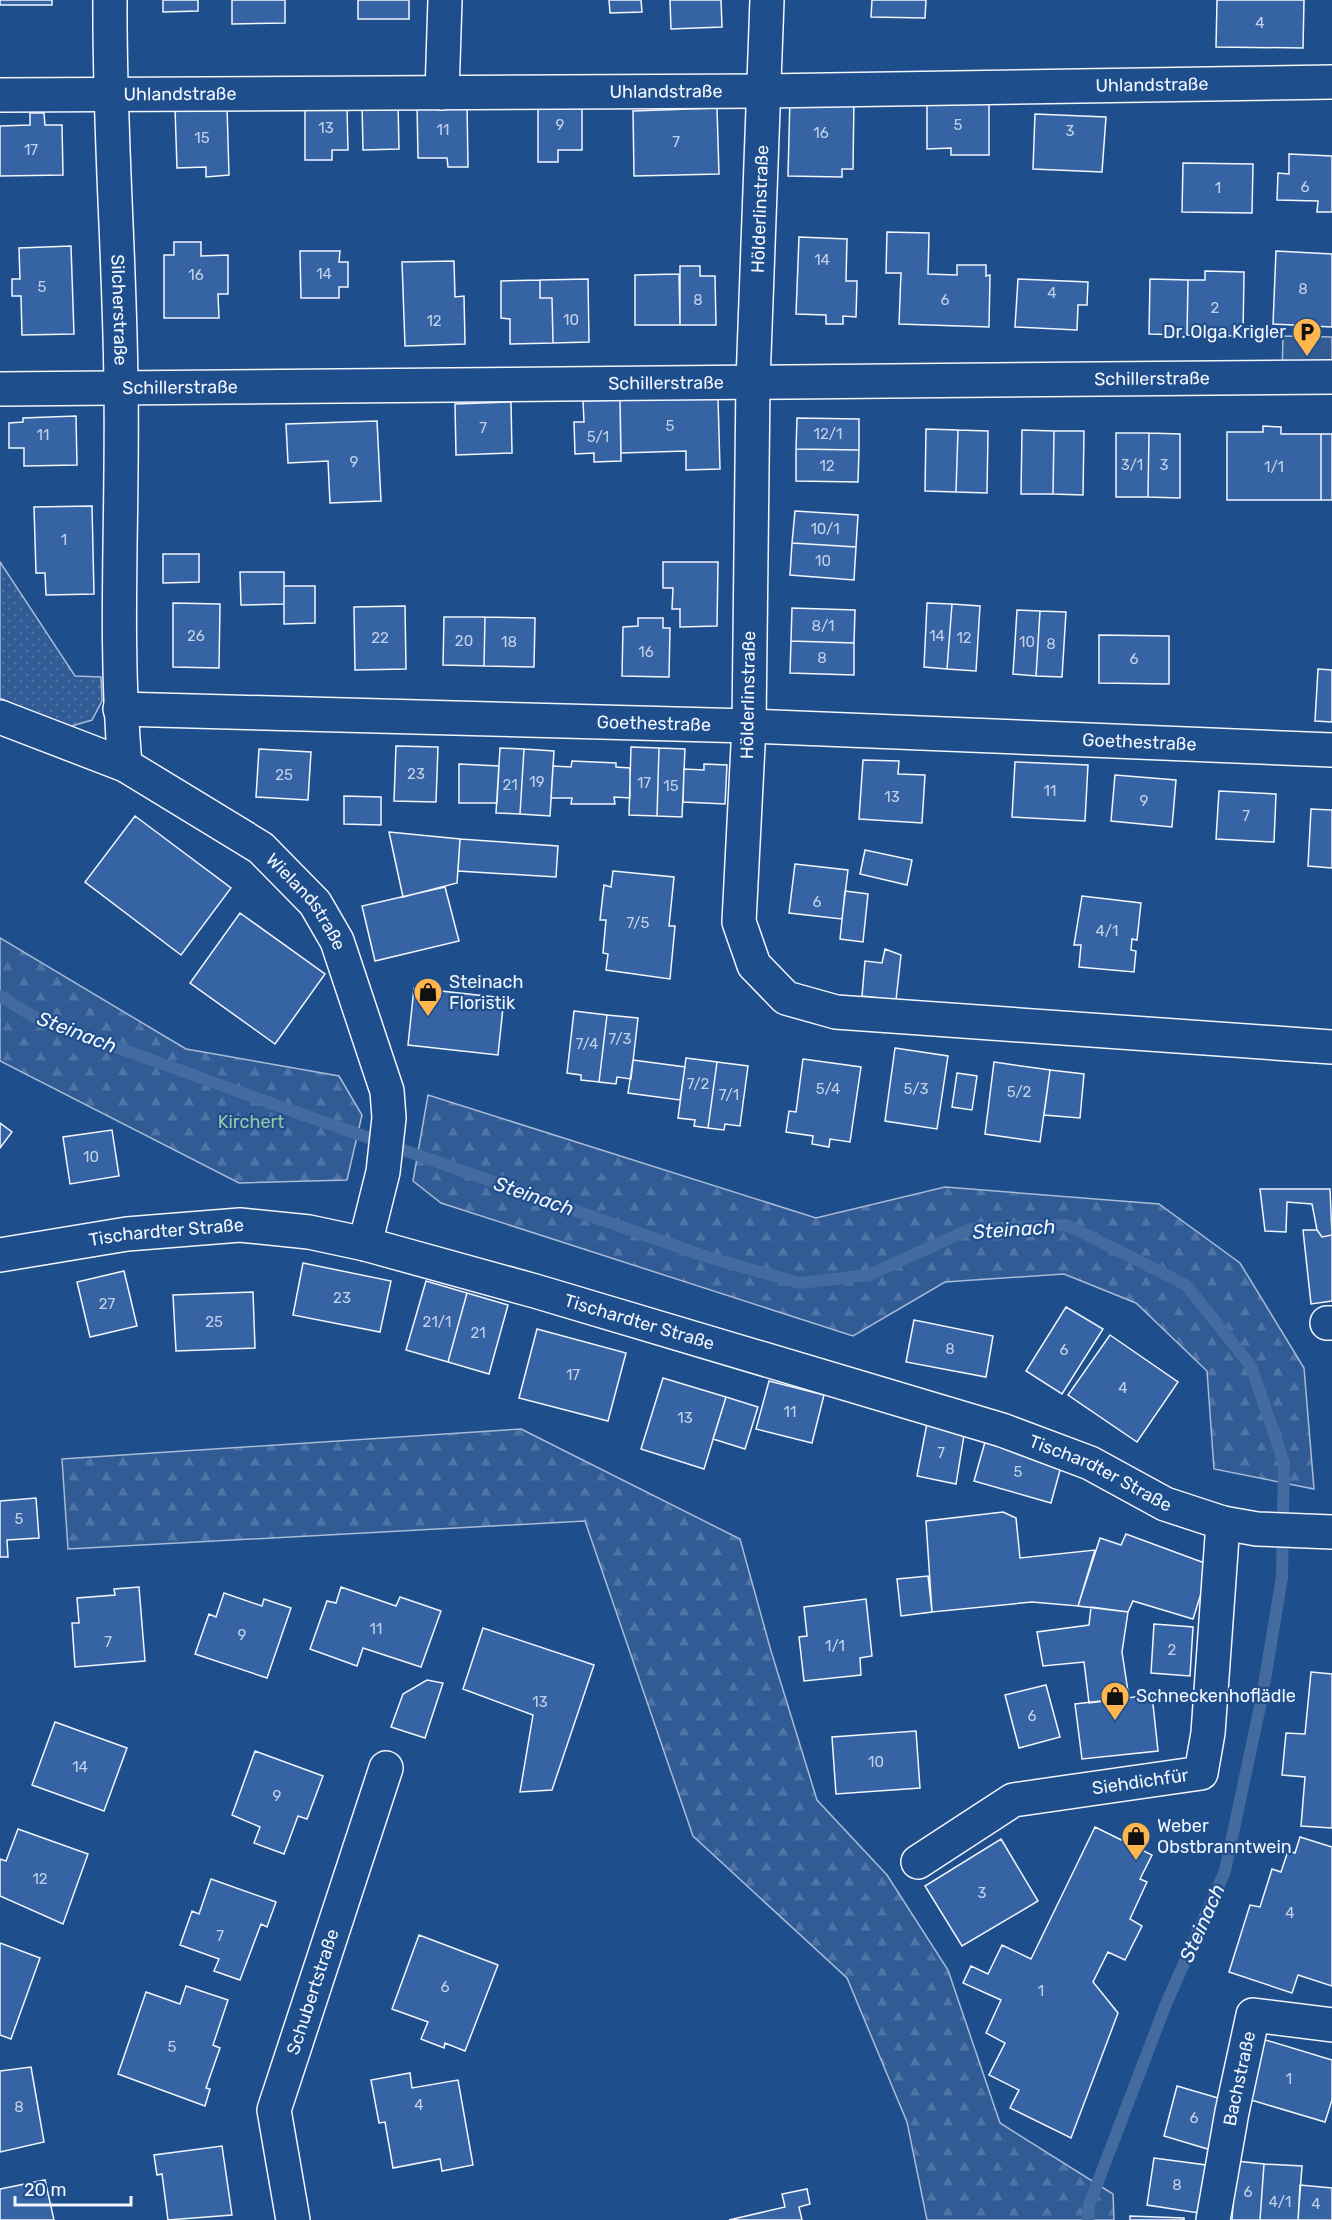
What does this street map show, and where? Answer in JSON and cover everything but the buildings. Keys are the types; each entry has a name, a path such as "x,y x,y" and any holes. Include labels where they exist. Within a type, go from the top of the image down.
{"street":[{"name":"Silcherstraße","path":"110,0 109,94 121,388 120,710 125,765"},
{"path":"442,93 445,0"},
{"name":"Hölderlinstraße","path":"767,0 753,382 749,726 739,922 754,965 786,998 836,1012 1332,1047"},
{"name":"Uhlandstraße","path":"0,95 765,92 1332,82"},
{"name":"Schillerstraße","path":"0,389 1332,377"},
{"name":"Goethestraße","path":"120,710 749,726 1332,750"},
{"name":"Wielandstraße","path":"0,717 125,765 261,848 315,903 338,941 387,1091 389,1118 382,1172 365,1244"},
{"name":"Tischardter Straße","path":"0,1255 127,1234 240,1225 309,1232 365,1244 535,1291 1002,1430 1090,1463 1165,1504 1223,1523 1257,1529 1320,1533"},
{"name":"Siehdichfür","path":"918,1862 1013,1800 1200,1773 1208,1733 1223,1523"},
{"name":"Schubertstraße","path":"293,2220 274,2110 386,1768"},
{"name":"Bachstraße","path":"1213,2220 1232,2112 1253,2015 1332,2025"}],"green space":[{"path":"0,562 75,676 101,677 102,701 92,720 65,728 0,698"},
{"name":"Kirchert","path":"0,938 186,1049 339,1076 362,1115 347,1180 239,1183 0,1061"},
{"path":"428,1095 816,1218 945,1187 1159,1204 1240,1263 1304,1368 1314,1489 1214,1469 1207,1371 1136,1303 1064,1274 945,1282 853,1336 441,1203 413,1181"},
{"path":"521,1429 740,1539 771,1651 817,1800 887,1875 948,1970 1000,2123 1113,2194 1114,2220 927,2220 907,2122 847,1978 693,1836 585,1521 68,1549 62,1459"}],"shaded area":[{"name":"Dr. Olga Krigler","path":"1283,336 1332,337 1332,377 1282,377"}],"waterway":[{"name":"Steinach","path":"0,996 36,1018 270,1103 707,1257 800,1283 869,1275 970,1229 1067,1225 1186,1285 1251,1366 1284,1463 1282,1577 1262,1697 1225,1871 1166,2004 1089,2205 1088,2220"}],"place":[{"name":"Dr. Olga Krigler","path":"1307,358"},
{"name":"Steinach Floristik","path":"428,1018"},
{"name":"Schneckenhoflädle","path":"1115,1722"},
{"name":"Weber Obstbranntwein","path":"1136,1862"}]}
